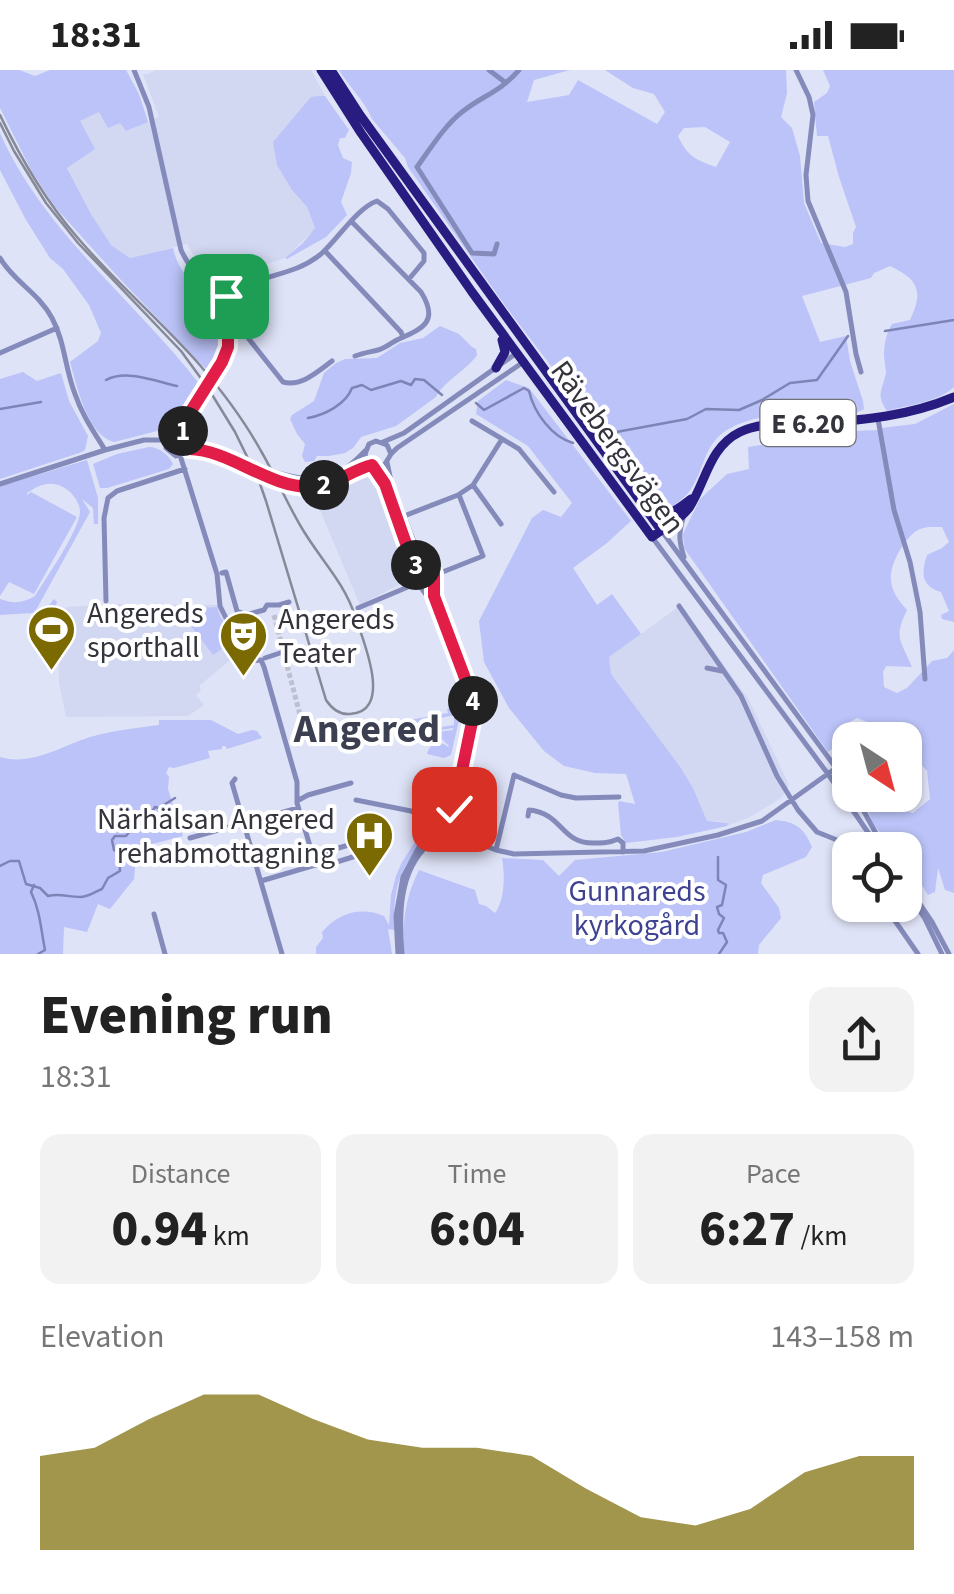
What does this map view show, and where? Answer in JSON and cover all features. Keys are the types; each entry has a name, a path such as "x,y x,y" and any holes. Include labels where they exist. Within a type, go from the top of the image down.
{"highway":[{"name":"Rävebergsvägen","path":"321,70 374,153 489,315 657,533"},
{"name":"Rävebergsvägen","path":"331,70 360,116 633,492 657,533"},
{"path":"489,315 505,348 496,368"},
{"name":"E 6.20","path":"657,533 684,514 718,449 738,432 766,424 878,419 913,412 954,397"},
{"path":"633,492 651,511 661,515 696,495"}],"street":[{"path":"134,70 149,107 181,250 225,319 229,336 222,362 179,430 166,440 168,452 180,456 185,468 217,574 220,606 232,630 235,653"},
{"path":"489,70 507,84"},
{"path":"496,244 494,254 472,253 417,167 447,125 507,84 519,70"},
{"path":"796,70 813,115 806,174 808,200 848,301 861,372"},
{"path":"215,302 241,287 298,269 324,251 377,200 424,253 424,260 409,280"},
{"path":"352,222 423,296 429,314 421,329 384,348 354,356"},
{"path":"324,251 404,337"},
{"path":"0,258 49,312 74,393 105,450"},
{"path":"241,287 245,297 240,328 283,382 299,383 332,361"},
{"path":"0,353 56,328"},
{"path":"301,482 331,476 354,462 372,442 383,442 404,432 517,352 530,349"},
{"path":"435,575 426,568 404,516 391,481 390,454 524,362 530,349"},
{"path":"878,419 894,510 920,612 925,679"},
{"path":"472,421 526,455 554,492"},
{"path":"179,430 236,460"},
{"path":"189,449 190,438"},
{"path":"404,516 474,484 502,439"},
{"path":"0,484 105,450 144,440 166,440"},
{"path":"383,442 390,454"},
{"path":"180,456 189,449 206,451 312,487 388,462"},
{"path":"365,450 365,457 385,484 416,572 415,584"},
{"path":"106,600 104,518 108,498 117,491 185,468"},
{"path":"474,484 501,524"},
{"path":"435,575 483,556 458,494"},
{"name":"Rävebergsvägen","path":"684,514 678,542 689,568"},
{"name":"Rävebergsvägen","path":"657,533 689,568 832,763"},
{"name":"Rävebergsvägen","path":"657,533 869,832"},
{"path":"416,572 426,568"},
{"path":"222,573 226,572 241,616 264,610 267,605 290,602"},
{"path":"400,954 400,913 405,887 419,855 450,832 474,705 434,596 435,575"},
{"path":"415,584 430,600 468,702 450,799 439,814 428,820"},
{"path":"358,608 415,584"},
{"path":"422,589 433,585"},
{"path":"679,606 750,712 789,802 817,832 832,838"},
{"path":"265,658 284,652"},
{"path":"250,661 261,660 264,667 302,801 313,856"},
{"path":"708,668 725,672"},
{"path":"450,832 496,850 521,854 623,852 674,845 756,822 832,771"},
{"path":"496,850 514,775 561,795 618,797"},
{"path":"235,779 232,784 282,954"},
{"path":"190,838 244,823 351,783"},
{"path":"356,800 411,811 428,820"},
{"path":"528,816 529,810 542,812 579,842 618,839 623,852"},
{"path":"439,814 450,823"},
{"path":"400,954 396,916 402,877 427,832 428,820"},
{"path":"427,832 436,839"},
{"path":"261,881 356,856 360,848 352,844 325,852 322,863"},
{"path":"922,908 946,954"},
{"path":"154,914 165,954"},
{"path":"896,922 918,954"}],"shaded area":[{"path":"156,70 311,70 325,96 319,96 292,190 307,207 315,229 285,258 210,283 187,244 130,258 111,245 67,167 94,149 79,121 99,112 127,131 159,117 143,74"},
{"path":"366,476 377,483 390,526 410,568 404,582 360,605 317,503 323,492"},
{"path":"218,605 229,626 236,655 199,686 201,690 196,695 204,705 188,716 66,717 59,682 58,618 66,607"},
{"path":"681,605 749,700 789,785 781,798 727,826 727,822 707,821 681,768 611,674 609,657"}],"green space":[{"path":"0,70 19,70 35,76 50,70 126,70 148,122 126,131 120,123 108,128 99,112 80,121 95,149 67,168 111,245 130,258 173,248 179,265 221,321 221,353 209,372 55,207 32,172 0,108"},
{"path":"339,70 570,70 534,80 527,102 569,95 578,80 657,124 665,112 654,94 633,88 605,70 786,70 787,93 781,117 792,128 800,156 804,203 821,243 845,247 853,244 856,227 828,136 817,136 814,102 830,86 823,70 954,70 954,387 914,405 887,411 883,405 887,336 892,324 910,320 917,301 916,287 899,271 890,266 871,278 802,296 820,342 846,336 864,409 842,415 773,416 735,426 714,442 691,489 667,510 648,496 602,439 581,401 506,307 405,158","holes":["705,127 730,142 716,167 693,156 678,136 684,128"]},
{"path":"325,96 349,130 338,145 343,158 352,162 341,202 347,215 326,237 287,259 315,228 307,207 277,165 273,142 311,97"},
{"path":"0,133 41,203 66,235 201,386 178,422 169,428 114,442 105,438 90,420 70,362 98,341 101,333 89,305 50,258 0,170"},
{"path":"440,326 459,334 476,349 472,361 436,397 396,426 361,437 345,453 317,456 314,461 305,462 305,444 290,419 314,401 324,373 345,359 377,358 400,343 423,338"},
{"path":"23,372 37,381 61,373 69,401 88,436 85,450 0,479 0,379"},
{"path":"506,380 529,388 631,521 573,568 597,605 612,594 641,634 609,657 611,674 681,768 707,821 728,823 727,826 626,843 621,835 618,804 635,804 626,774 564,766 544,751 509,708 484,662 479,621 532,518 543,510 561,517 572,503 528,446 476,414 478,401"},
{"path":"954,404 954,622 942,619 941,615 949,611 941,592 926,582 924,573 927,555 949,542 942,527 921,529 903,545 891,575 895,593 907,610 900,634 912,667 886,666 883,672 884,687 897,693 907,688 932,661 947,658 954,650 954,893 945,890 938,868 935,892 928,895 922,885 922,832 880,832 869,812 922,812 922,806 930,799 927,771 922,766 922,722 867,722 857,718 832,722 832,749 828,752 684,548 683,534 700,499 727,474 749,469 748,447 915,424"},
{"path":"149,447 169,458 173,464 169,469 100,488 93,464"},
{"path":"87,460 98,498 98,524 94,524 93,508 82,499 90,512 34,610 48,612 0,615 0,599 18,602 35,596 74,531 80,512 79,505 58,485 44,484 27,493 77,517 34,594 9,582 0,596 0,486"},
{"path":"54,599 57,602 53,614 46,609"},
{"path":"217,607 228,626 224,628 226,633 230,634 226,636 229,644 213,655 178,609"},
{"path":"454,696 459,699 459,720 451,755 444,758 427,754 435,743 449,746 443,740 432,739 431,733 453,728 397,737 454,725 454,715 407,726 399,718 404,721 448,713"},
{"path":"159,720 211,720 238,734 257,731 262,738 227,749 222,746 208,751 210,758 169,767 168,789 183,836 145,846 136,858 134,879 110,909 98,904 87,932 64,927 63,954 0,954 0,757 36,757 102,734 159,725"},
{"name":"Gunnareds kyrkogård","path":"776,820 799,827 812,847 806,857 763,875 761,883 779,908 781,918 759,945 758,954 404,954 406,911 419,870 475,890 479,904 495,913 503,887 502,858 543,860 559,876 575,860 662,852 746,832"},
{"path":"422,822 421,837 397,887 394,930 388,929 392,954 316,954 322,932 343,916 375,913 384,916 389,925 396,876"}],"waterway":[{"path":"885,331 954,320"},
{"path":"600,435 687,419 706,409 739,410 790,383 817,380 848,336"},
{"path":"106,380 131,376 177,386"},
{"path":"308,418 334,408 352,388 362,385 371,390 401,381 411,385 415,379 424,380 442,395"},
{"path":"476,403 484,410 524,388 545,423 573,443"},
{"path":"0,409 41,402"},
{"path":"0,866 19,861 26,884 40,888 48,896 89,895 102,889 108,878 120,871 119,853 112,840 115,836 126,836 130,831 127,824 150,815 155,807 175,798"},
{"path":"718,857 718,880 726,885 722,905 717,907 724,918 718,930 727,942 719,954"},
{"path":"34,885 31,892 45,950 38,954"}],"tunnel":[{"path":"274,615 301,719"}],"tram line":[{"path":"0,115 34,179 65,223 199,364 254,439 300,525 350,603 372,673 370,701 363,710 342,714 326,700 259,481 208,388 181,351 78,243 46,203 0,123"}],"place":[{"name":"Angereds sporthall","path":"52,672"},
{"name":"Angereds Teater","path":"243,678"},
{"name":"Närhälsan Angered rehabmottagning","path":"370,878"}],"district":[{"name":"Angered","path":"367,728"}],"route":[{"path":"226,296 215,302 228,330 226,352 179,430 190,438 189,449 206,451 296,485 327,484 372,465 378,472 416,572 426,568 434,574 434,596 473,700 454,809"}]}
